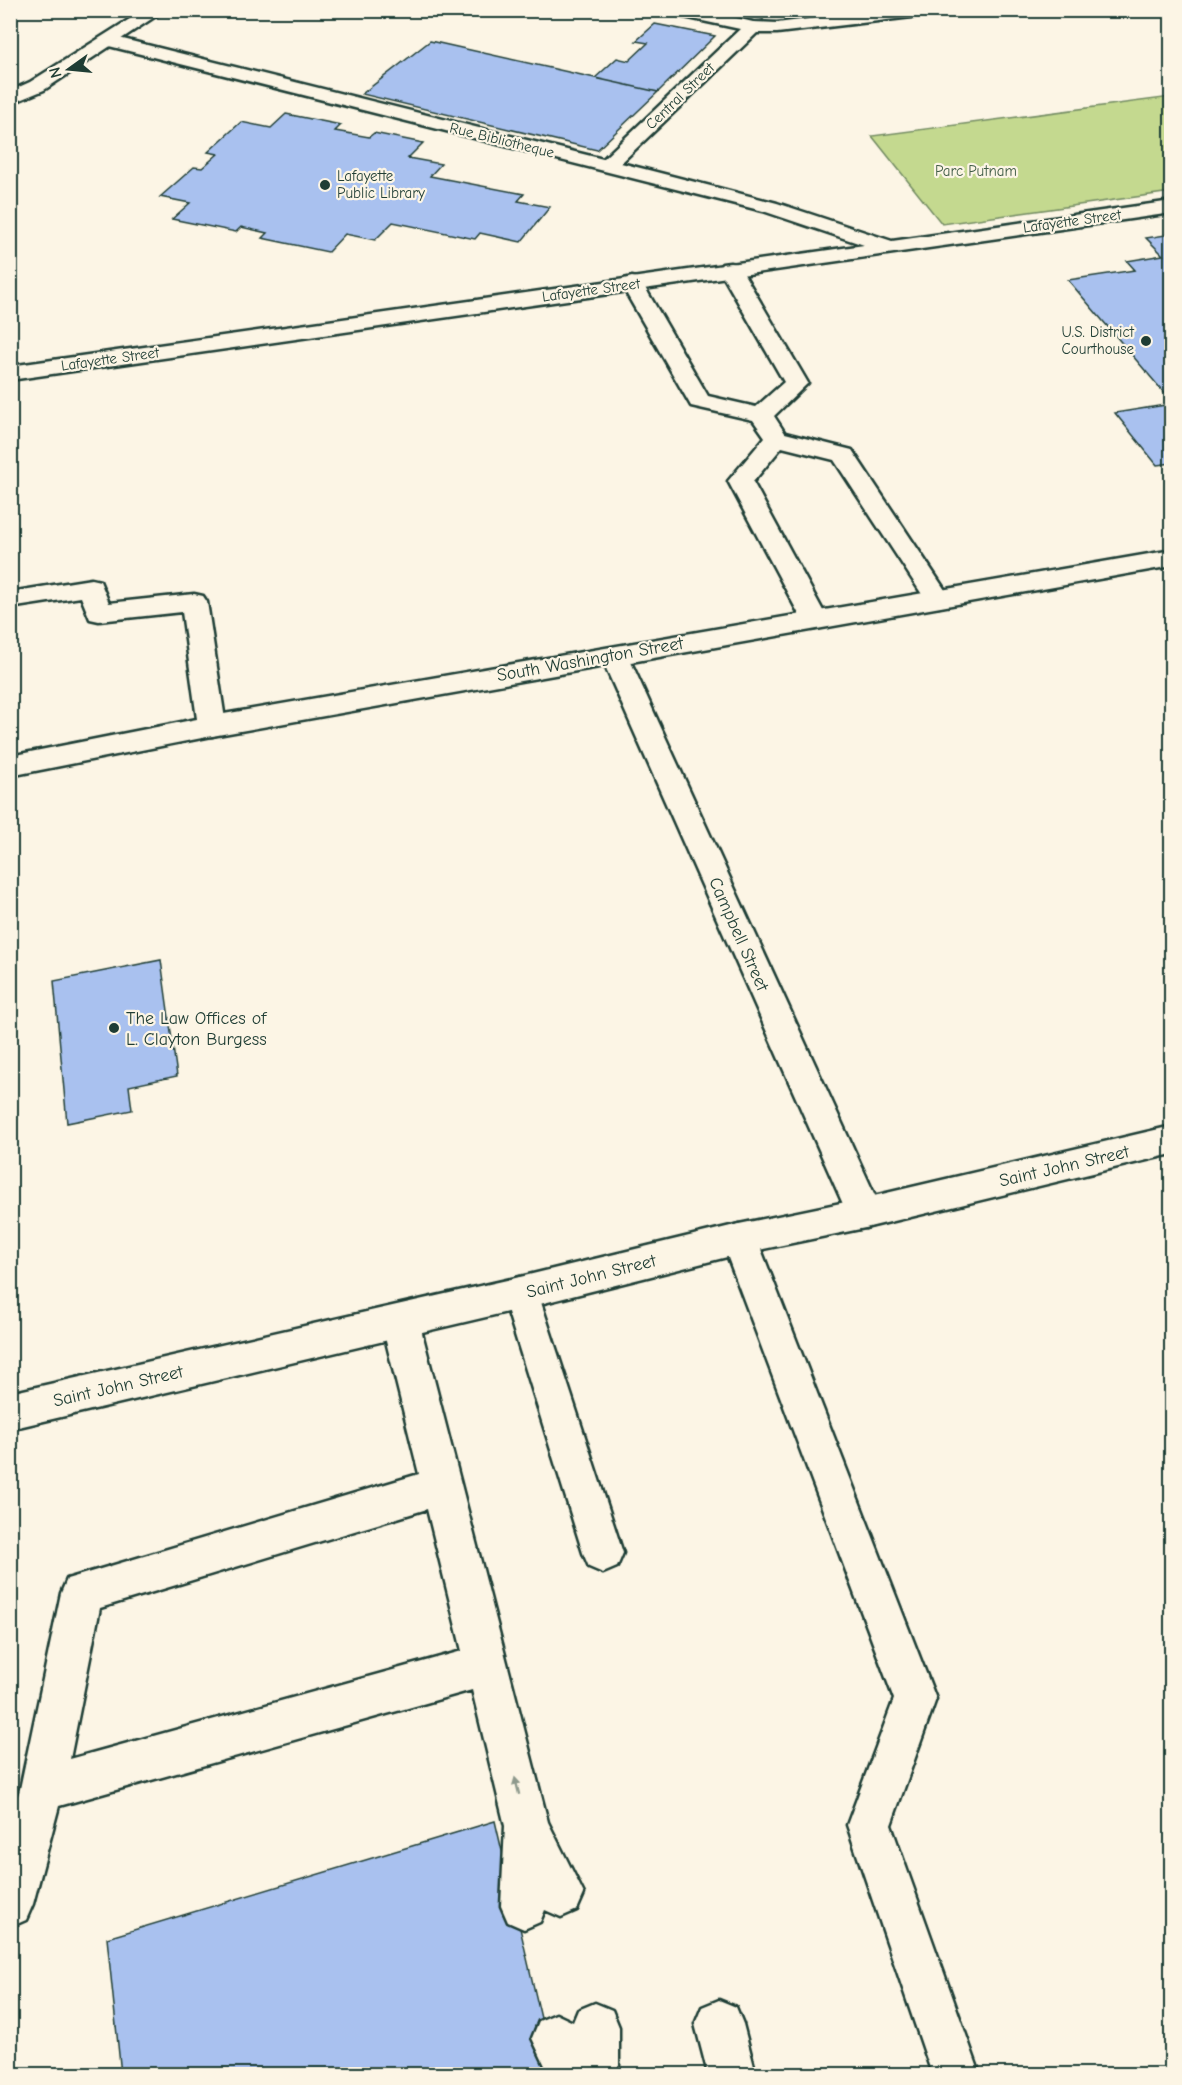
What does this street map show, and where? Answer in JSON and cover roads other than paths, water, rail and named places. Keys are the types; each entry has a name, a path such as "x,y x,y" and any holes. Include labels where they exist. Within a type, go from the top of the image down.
{"street":[{"path":"15,106 157,10"},
{"path":"676,10 753,27 777,28 929,10"},
{"name":"Central Street","path":"607,166 753,27"},
{"name":"Rue Bibliotheque","path":"111,41 770,207 891,247"},
{"name":"Lafayette Street","path":"10,373 1172,207"},
{"path":"730,269 796,383 761,415"},
{"path":"632,284 699,401 761,415 777,438 843,455 938,599"},
{"path":"777,438 740,481 815,620"},
{"name":"South Washington Street","path":"10,766 212,726 1172,558"},
{"path":"10,600 91,587 99,613 194,603 212,726"},
{"name":"Campbell Street","path":"614,655 865,1213"},
{"name":"Saint John Street","path":"10,1411 1172,1140"},
{"path":"740,1239 915,1699 869,1825 956,2074"},
{"path":"520,1293 603,1553"},
{"path":"400,1321 527,1826 542,1900"},
{"path":"10,1904 42,1789 82,1593 441,1486"},
{"path":"42,1789 486,1665"},
{"path":"718,2024 732,2074"},
{"path":"575,2046 595,2074"}],"place":[{"name":"Lafayette Public Library","path":"325,185"},
{"name":"U.S. District Courthouse","path":"1146,341"},
{"name":"The Law Offices of L. Clayton Burgess","path":"114,1028"}],"park label":[{"name":"Parc Putnam","path":"976,171"}]}
